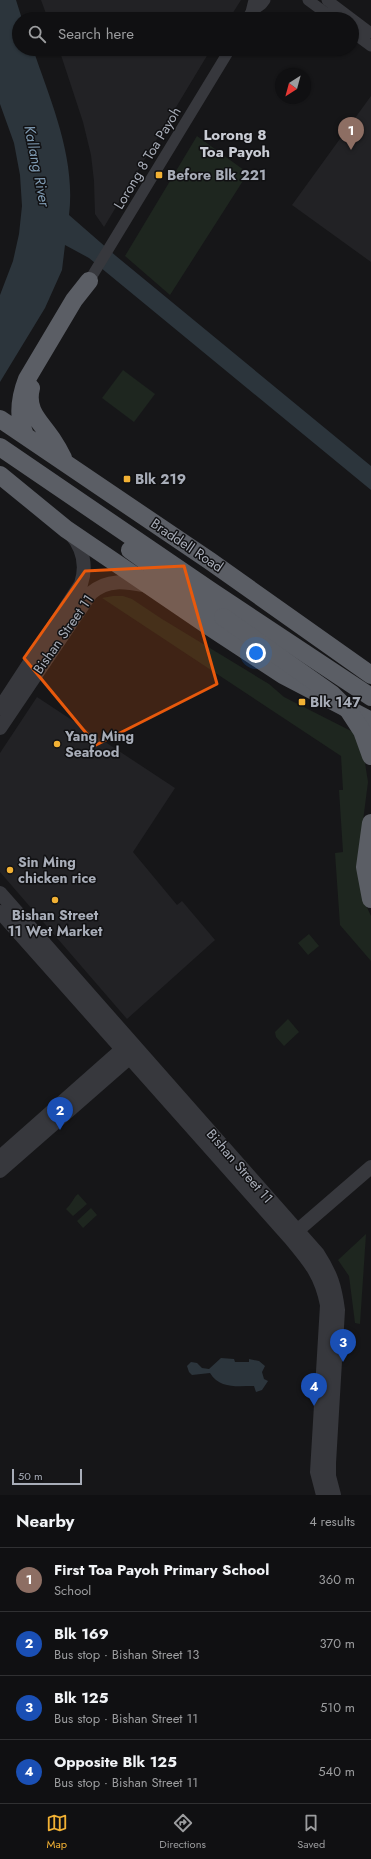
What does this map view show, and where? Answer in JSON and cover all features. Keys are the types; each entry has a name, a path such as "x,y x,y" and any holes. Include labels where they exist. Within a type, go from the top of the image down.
{"highway":[{"path":"25,435 20,422 20,412 27,378 74,300 91,278"},
{"path":"46,348 30,393 31,406 32,411 52,438 66,462"},
{"name":"Braddell Road","path":"0,419 66,462 316,635 371,675"},
{"path":"7,452 62,500 283,675 371,721"},
{"name":"Braddell Road","path":"7,452 371,697"},
{"path":"0,475 66,529 180,606 217,622 332,694 349,711 362,731 371,756"},
{"path":"316,635 352,648 371,660"},
{"path":"353,712 371,729"},
{"path":"371,823 365,867 371,899"}],"street":[{"path":"250,12 254,0"},
{"path":"253,12 265,0"},
{"path":"308,0 324,12"},
{"path":"327,0 343,12"},
{"path":"359,24 371,33"},
{"path":"359,37 371,46"},
{"name":"Lorong 8 Toa Payoh","path":"91,278 226,56"},
{"name":"Bishan Street 11","path":"0,708 81,584 84,570 81,552 73,537 66,529"},
{"name":"Bishan Street 11","path":"0,728 91,593 99,586 113,582 150,586"},
{"name":"Bishan Street 11","path":"0,893 130,1049 293,1234 318,1254 329,1271 335,1288 338,1310 329,1463 329,1476 334,1495"},
{"name":"Bishan Street 11","path":"0,912 130,1049"},
{"path":"0,1157 130,1049"},
{"path":"0,1171 130,1049"},
{"path":"293,1234 371,1167"},
{"name":"Bishan Street 11","path":"293,1234 318,1275 324,1288 327,1305 317,1472 323,1495"}],"highlighted area":[{"path":"184,566 217,684 96,745 24,658 85,571"}],"shaded area":[{"path":"41,0 241,0 233,12 45,12"},
{"path":"61,56 207,56 104,227 95,214 94,181 91,155 83,122"},
{"path":"371,96 371,262 292,205"},
{"path":"197,136 248,173 170,295 125,256"},
{"path":"123,370 155,394 134,422 102,398"},
{"path":"123,596 132,599 269,684 284,697 357,734 363,750 368,782 359,852 365,903 371,916 371,961 340,925 335,853 343,852 339,790 343,790 341,756 102,598"},
{"path":"37,697 175,788 133,852 177,905 182,901 215,940 127,1019 0,872 0,753"},
{"path":"309,934 319,946 308,955 298,943"},
{"path":"288,1019 299,1032 284,1046 276,1037 275,1032"},
{"path":"78,1194 87,1204 73,1216 66,1209"},
{"path":"91,1208 97,1215 83,1228 77,1221"},
{"path":"366,1234 360,1324 355,1323 349,1276 338,1260"}],"water":[{"name":"Kallang River","path":"0,0 16,0 20,12 12,12 12,56 35,56 54,110 65,151 69,172 69,215 116,256 371,466 371,490 89,258 65,245 62,270 45,308 0,382 0,295 13,261 19,234 22,206 20,175 14,143 0,104"},
{"path":"221,1358 234,1359 235,1362 249,1362 249,1359 259,1361 265,1366 262,1372 264,1379 268,1381 262,1390 256,1392 254,1386 229,1386 219,1382 210,1373 192,1375 187,1366 191,1362 197,1363 202,1368 209,1369"}],"place":[{"name":"First Toa Payoh Primary School","path":"351,150"},
{"name":"Before Blk 221","path":"159,175"},
{"name":"Blk 219","path":"127,479"},
{"name":"Blk 147","path":"302,702"},
{"name":"Yang Ming Seafood","path":"57,744"},
{"name":"Sin Ming chicken rice","path":"10,870"},
{"name":"Bishan Street 11 Wet Market","path":"55,900"},
{"name":"Blk 169","path":"60,1130"},
{"name":"Blk 125","path":"343,1362"},
{"name":"Opposite Blk 125","path":"314,1406"}],"district":[{"name":"Lorong 8 Toa Payoh","path":"235,144"}]}
